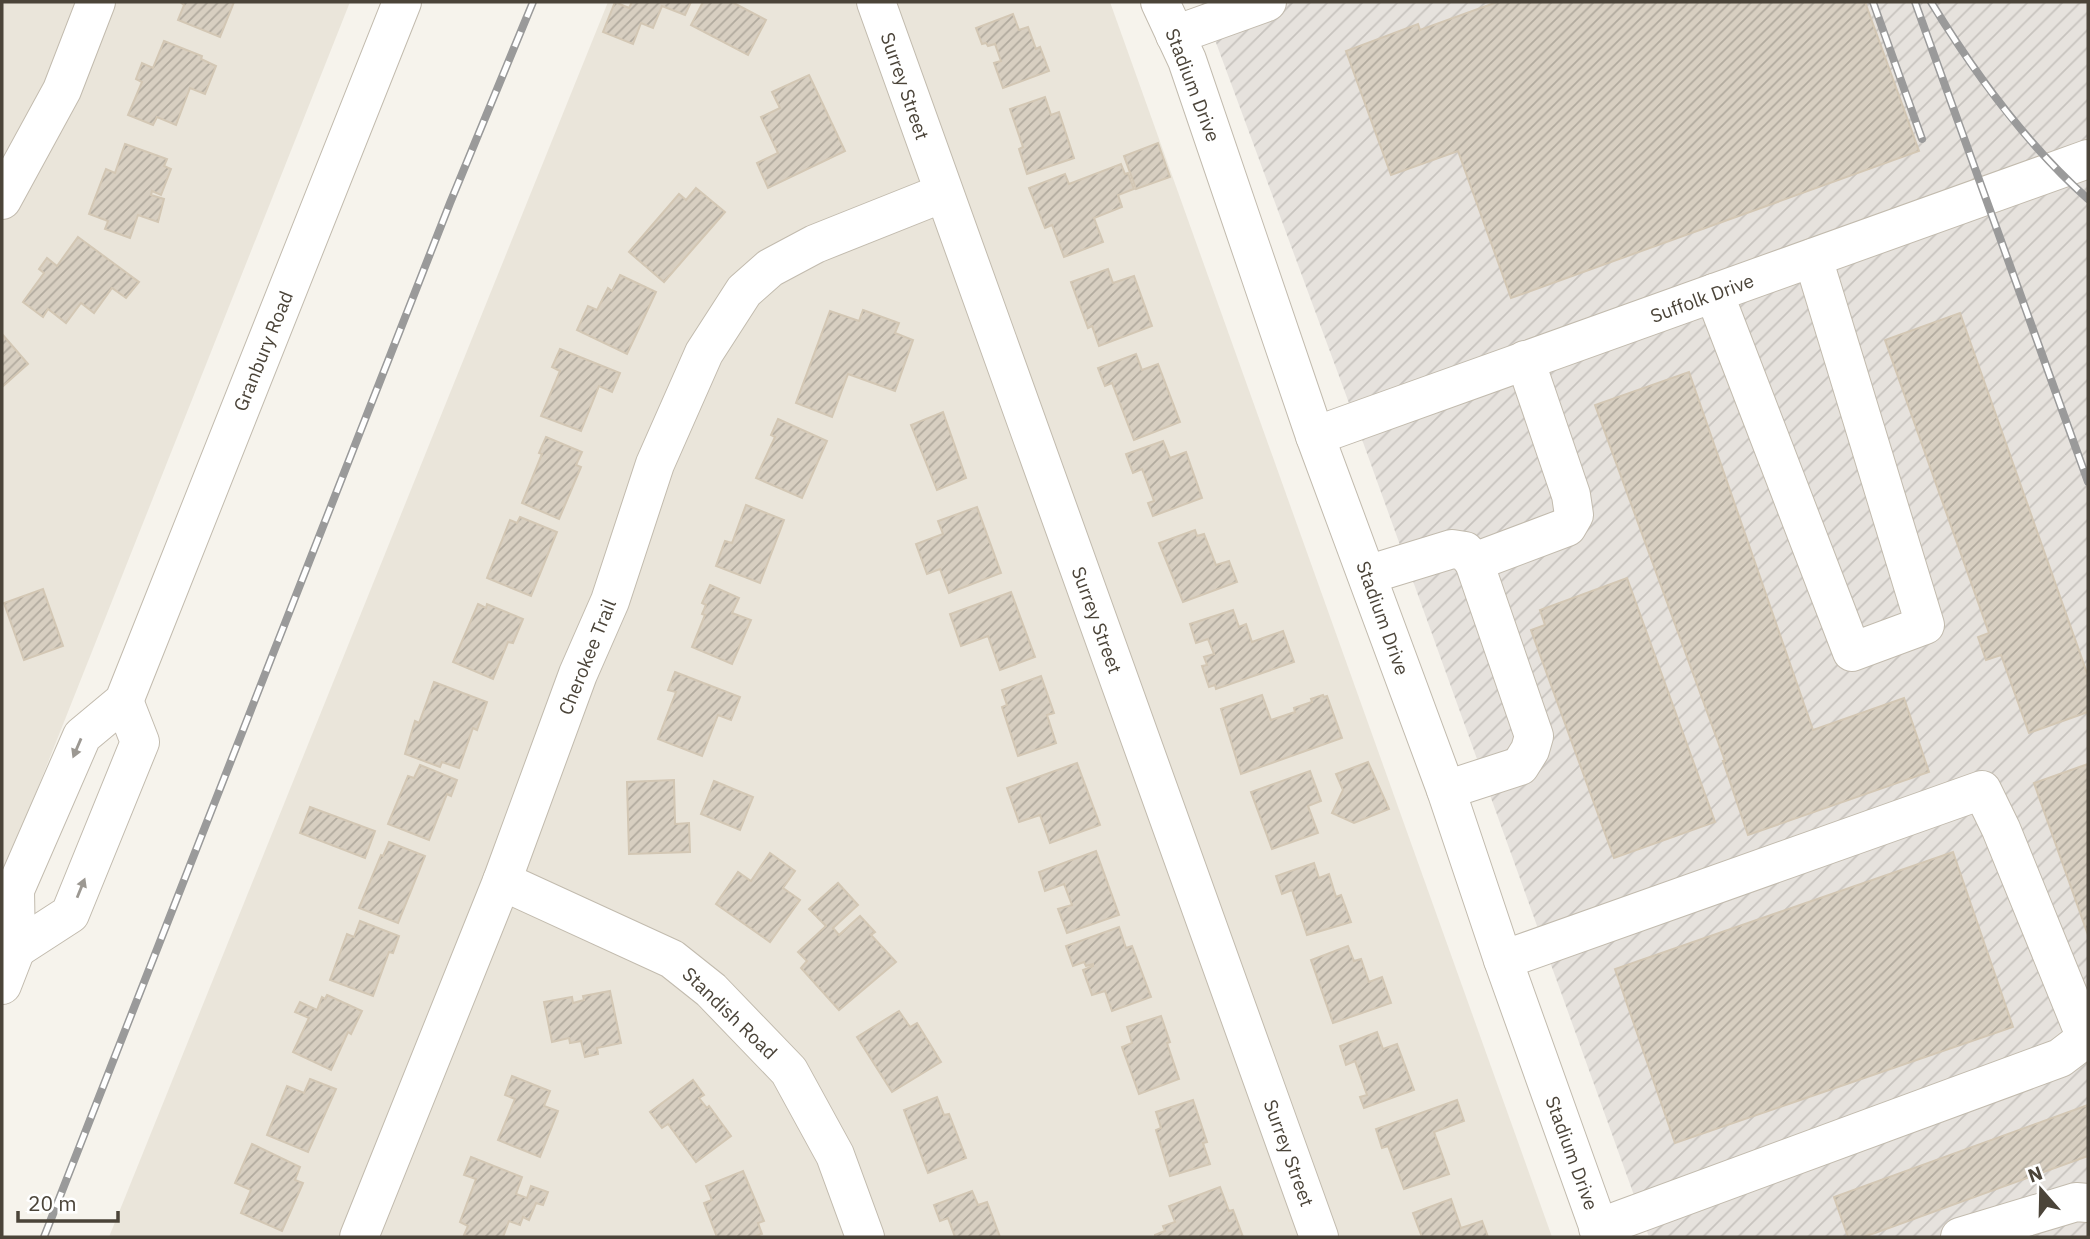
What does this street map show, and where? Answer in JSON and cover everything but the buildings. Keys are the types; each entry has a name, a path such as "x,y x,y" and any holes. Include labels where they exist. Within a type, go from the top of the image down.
{"street":[{"path":"2,200 62,90 96,2"},
{"name":"Granbury Road","path":"2,985 15,890 82,736 124,701 402,2"},
{"name":"Surrey Street","path":"876,2 1319,1237"},
{"path":"1167,18 1268,2"},
{"name":"Stadium Drive","path":"1167,18 1187,60 1315,436 1446,790 1600,1233"},
{"name":"Suffolk Drive","path":"1315,436 2088,159"},
{"name":"Cherokee Trail","path":"359,1237 502,881 578,674 610,601 655,464 704,353 744,291 770,268 815,244 943,193"},
{"path":"1714,293 1852,652 1926,625 1813,258"},
{"path":"1474,562 1567,527 1574,515 1571,495 1525,360"},
{"path":"1367,575 1452,548 1465,551 1474,562 1534,736 1530,750 1520,766 1446,790"},
{"path":"6,949 70,914 140,742 124,701"},
{"path":"1503,960 1982,790 2001,829 2086,1038 2060,1058 1600,1233"},
{"name":"Standish Road","path":"502,881 672,960 711,990 789,1071 835,1154 866,1237"},
{"path":"1961,1237 2076,1202 2088,1203"}],"shaded area":[{"path":"2,2 350,2 2,878"},
{"path":"608,2 1110,2 1552,1237 109,1237"},
{"path":"1201,2 2088,2 2088,1237 1649,1237 1346,395"}],"railway":[{"path":"44,1237 450,203 533,2"},
{"path":"1873,2 1922,139"},
{"path":"1915,2 2088,482"},
{"path":"1931,2 2002,106 2043,155 2088,199"}]}
